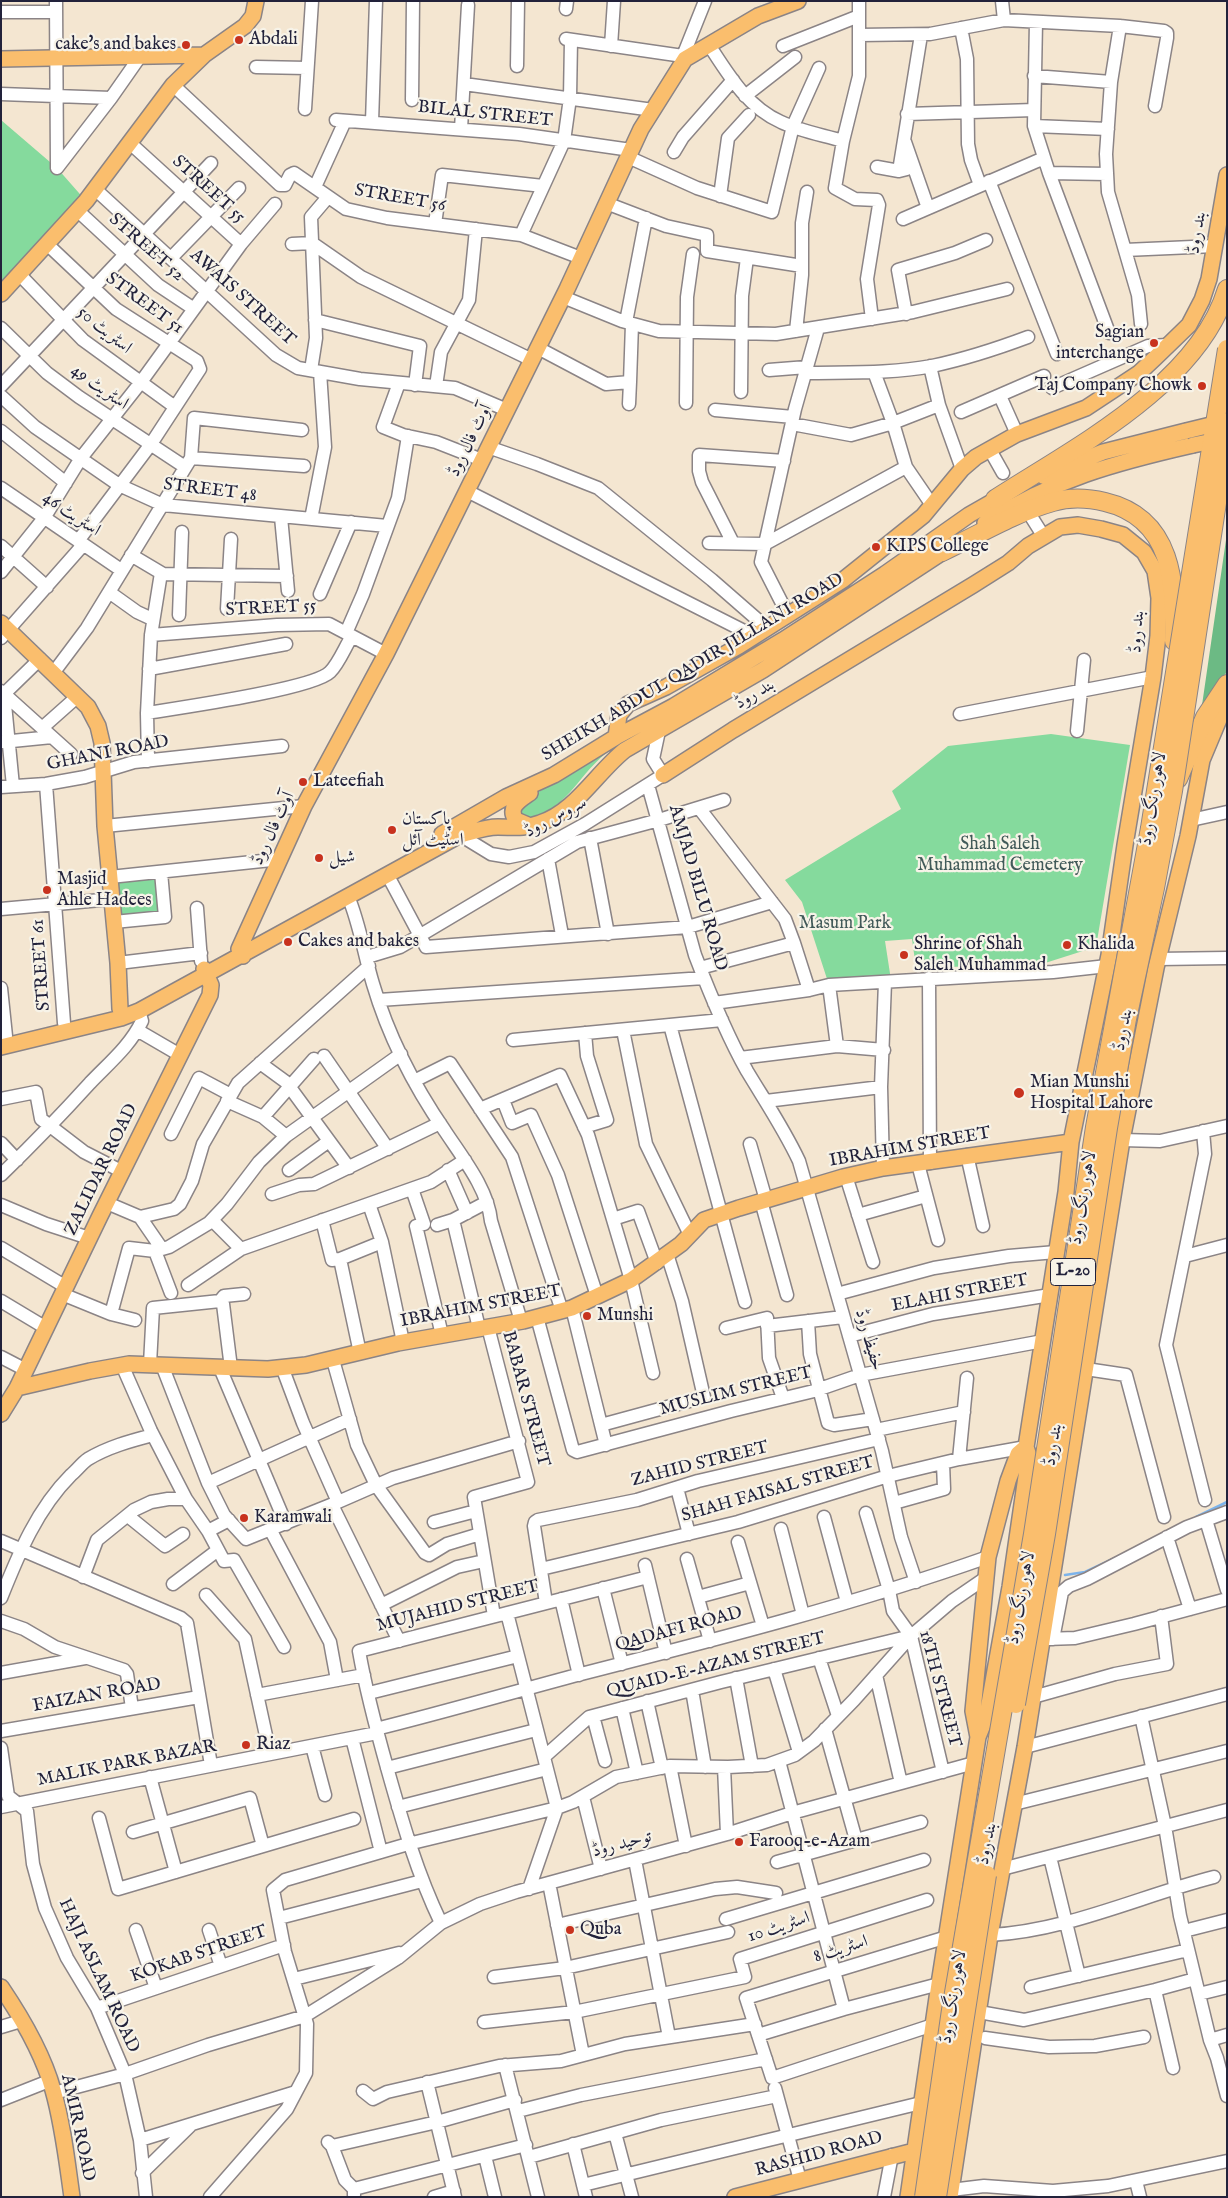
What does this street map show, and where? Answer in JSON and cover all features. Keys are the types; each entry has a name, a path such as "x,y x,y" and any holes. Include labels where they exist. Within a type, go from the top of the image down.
{"highway":[{"path":"995,499 1097,434 1142,402 1184,362 1198,344 1222,305 1227,289"},
{"name":"لاہور رنگ روڈ","path":"924,2197 951,2010 1033,1534 1095,1127 1137,904 1227,348"},
{"name":"لاہور رنگ روڈ","path":"946,2194 965,2005 1005,1765 1036,1595 1127,1019 1156,888 1173,791 1226,444"},
{"path":"942,552 1012,518 1055,501 1074,498 1118,505 1137,516 1153,532 1163,547 1170,566 1175,610 1175,674"},
{"path":"1173,791 1205,717 1227,684"}],"main road":[{"path":"1,294 95,189 173,85 204,55 245,26 253,16 256,1"},
{"name":"آوٹ فال روڈ","path":"241,952 304,806 386,654 563,297 629,154 684,57 758,16 798,1"},
{"path":"1,59 139,58 204,55"},
{"name":"بند روڈ","path":"616,737 619,715 628,704 666,687 761,632 843,580 923,516 962,469 976,457 1017,434 1070,414 1102,398 1139,373 1188,324 1202,300 1210,279 1227,174"},
{"name":"SHEIKH ABDUL QADIR JILLANI ROAD","path":"241,952 506,797 554,775 616,737 674,706 783,640 995,499 1060,469 1103,452 1227,421"},
{"name":"SHEIKH ABDUL QADIR JILLANI ROAD","path":"3,1040 121,1018 139,1011 204,972 460,835 497,827 520,829 543,822 565,808 612,760 625,750 763,670 994,517 1049,487 1130,460 1193,446 1226,444"},
{"name":"بند روڈ","path":"663,775 1008,563 1028,546 1060,527 1078,525 1123,535 1144,552 1155,571 1159,598 1158,636 1153,677 1107,966 1071,1142 1050,1295 1026,1447 1029,1456 1010,1587 987,1716 978,1737 908,2197"},
{"path":"4,630 40,659 78,696 88,707 98,726 102,743 105,826 118,963 120,1009"},
{"name":"بند روڈ","path":"946,2194 1033,1696 1047,1639 1076,1419 1086,1369 1122,1140 1158,959 1191,820 1202,760 1220,717 1227,707"},
{"path":"530,826 518,823 513,816 513,809 516,803 554,775"},
{"name":"SHEIKH ABDUL QADIR JILLANI ROAD","path":"3,1040 120,1009 149,998 204,972"},
{"name":"ZALIDAR ROAD","path":"1,1414 26,1370 89,1238 210,996 212,985 204,972"},
{"name":"IBRAHIM STREET","path":"17,1388 122,1365 156,1364 225,1368 282,1367 333,1360 403,1342 521,1321 567,1309 631,1280 690,1235 704,1220 721,1214 846,1176 883,1168 1071,1142"},
{"name":"بند روڈ","path":"978,1737 973,1711 988,1556 1011,1472 1018,1454 1026,1447"},
{"name":"AMIR ROAD","path":"1,1987 39,2054 52,2087 72,2197"},
{"name":"RASHID ROAD","path":"735,2197 892,2155 914,2151"}],"street":[{"path":"304,109 312,1"},
{"path":"372,122 376,1"},
{"path":"412,100 414,1"},
{"path":"517,66 518,1"},
{"path":"611,46 614,1"},
{"path":"521,234 564,141 570,98 568,39 684,57 705,1"},
{"path":"859,1 859,76 843,141 835,188 855,199 877,200 879,205 867,279 872,319"},
{"path":"1002,1 1004,20"},
{"path":"461,129 468,5"},
{"path":"1,12 56,6 58,168 139,58"},
{"path":"783,46 859,16"},
{"path":"859,35 921,34 1004,20 1120,26 1167,32 1155,106"},
{"path":"1036,22 1034,126 1048,173 1109,333"},
{"path":"1120,26 1111,82 1108,128 1108,192 1111,208 1138,295 1141,324"},
{"path":"961,28 967,60 967,112 971,160 984,183 1057,354"},
{"path":"899,171 921,34"},
{"path":"709,44 750,102 781,122 843,141"},
{"path":"745,96 795,57"},
{"path":"256,67 307,68"},
{"path":"793,126 819,68"},
{"path":"1034,76 1111,82"},
{"path":"674,152 683,137 733,80"},
{"path":"464,84 653,110"},
{"name":"STREET 56","path":"173,85 280,184 285,184 290,175 294,173 346,209 387,218 521,234 581,258"},
{"path":"1,94 111,98"},
{"path":"907,114 1034,110"},
{"path":"720,196 728,138 749,115"},
{"name":"BILAL STREET","path":"315,187 340,120 461,129 564,141 629,154 697,188 772,212 793,126"},
{"path":"1034,126 1108,128"},
{"path":"904,139 928,208"},
{"name":"STREET 55","path":"1,572 44,518 81,458 141,382 241,244 130,143"},
{"path":"903,219 1044,158"},
{"path":"1,386 211,164"},
{"path":"877,166 899,171 913,167"},
{"path":"1048,173 1107,174"},
{"path":"435,224 442,175 543,186"},
{"path":"172,258 240,188"},
{"name":"AWAIS STREET","path":"95,189 276,355 298,368 400,383 455,388 507,410"},
{"path":"796,331 802,266 802,223 807,192"},
{"path":"311,519 325,447 316,371 312,217 328,196"},
{"path":"606,203 666,226 707,235 706,251 802,266"},
{"path":"241,244 275,204"},
{"name":"STREET 52","path":"77,210 158,284 194,309"},
{"path":"629,404 629,323 646,218"},
{"path":"436,386 441,352 469,300 476,229"},
{"path":"906,314 898,270 955,253 986,240"},
{"path":"292,244 312,243 360,277 457,324 606,384 630,382"},
{"name":"STREET 51","path":"47,244 92,289 116,309 197,361 200,369 175,407"},
{"path":"1125,250 1215,246"},
{"path":"686,403 687,298 693,254"},
{"path":"741,392 742,296 747,258"},
{"name":"اسٹریٹ 50","path":"19,274 83,340 175,407"},
{"path":"563,297 629,323 659,331 776,334 906,314 969,300 1007,289"},
{"path":"316,320 420,346 415,384"},
{"name":"اسٹریٹ 49","path":"1,328 47,373 72,392 151,444 188,463"},
{"path":"788,615 761,562 793,421 818,328"},
{"path":"769,370 874,372 930,366 984,354 1028,338"},
{"path":"1052,388 1148,346 1168,345"},
{"path":"930,366 939,405 962,469"},
{"path":"874,372 894,423 906,467 932,505"},
{"path":"961,412 1044,376"},
{"path":"400,383 383,427 408,436 537,464 598,488 712,580 761,632"},
{"name":"STREET 48","path":"1,396 35,427 119,485 163,505 387,526"},
{"path":"1000,396 1017,434"},
{"path":"715,410 793,421 851,435 894,423 939,405"},
{"path":"4,630 47,587 80,543 119,485 151,444 175,407"},
{"path":"54,672 88,628 131,554 188,463 194,418 302,430"},
{"path":"2,432 66,483"},
{"path":"147,713 272,692 323,677 331,672 349,634 398,498 408,436"},
{"path":"990,450 1003,474"},
{"path":"734,543 702,482 698,455 784,461"},
{"path":"188,463 304,466"},
{"path":"709,543 765,544 906,467"},
{"name":"اسٹریٹ 46","path":"1,488 122,570"},
{"path":"466,491 761,632"},
{"path":"282,517 288,591"},
{"path":"1032,518 1044,537"},
{"path":"320,594 350,522"},
{"path":"179,615 182,532"},
{"path":"227,609 231,539"},
{"path":"1,546 47,587"},
{"path":"131,554 161,573 287,576"},
{"path":"148,761 147,713 152,619 161,573"},
{"path":"108,592 137,612 152,619"},
{"name":"STREET 55","path":"151,635 277,625 329,624 386,654"},
{"path":"149,669 286,644"},
{"path":"3,692 40,659"},
{"path":"1077,731 1084,660"},
{"path":"960,714 1080,693 1153,677"},
{"path":"3,692 7,786"},
{"path":"3,692 71,754"},
{"path":"42,728 78,696"},
{"path":"659,731 653,759 663,775"},
{"path":"5,742 52,737"},
{"name":"GHANI ROAD","path":"7,786 46,784 102,772 134,762 282,746"},
{"name":"سروس روڈ","path":"460,835 491,854 509,857 534,852 663,775"},
{"name":"STREET 61","path":"46,784 64,1023"},
{"name":"AMJAD BILU ROAD","path":"648,785 702,973 740,1058 790,1141 808,1187"},
{"path":"140,1217 174,1210 180,1204 192,1181 203,1144 238,1083 368,962 400,947 577,842 724,800"},
{"path":"105,826 304,806"},
{"path":"699,808 785,919 809,990"},
{"path":"1191,820 1227,812"},
{"path":"590,838 608,934"},
{"path":"110,877 281,859"},
{"path":"548,859 562,935"},
{"path":"114,922 165,917 161,872"},
{"path":"387,874 426,947 562,935 608,934 688,927 772,902"},
{"path":"348,896 355,913 379,1000 401,1054 414,1080 465,1160 487,1202 521,1321"},
{"path":"1,909 112,899"},
{"path":"197,908 200,954 204,972"},
{"path":"379,1000 702,973 794,943"},
{"path":"118,963 200,954"},
{"path":"1158,959 1227,958"},
{"path":"714,1002 809,990 829,985 1052,972 1107,966"},
{"path":"929,978 924,1163 926,1196 938,1240"},
{"path":"883,1168 881,1087 884,1050 885,982"},
{"path":"829,985 837,1046"},
{"path":"1,988 3,1040"},
{"path":"1,1175 51,1126 117,1056 142,1021 139,1011"},
{"path":"513,1040 722,1020"},
{"path":"670,1025 745,1302"},
{"path":"137,1030 180,1055"},
{"path":"623,1030 646,1144 690,1235"},
{"path":"584,1127 607,1120 587,1056 585,1034"},
{"path":"740,1058 837,1046 884,1050"},
{"path":"111,1314 129,1248 159,1250 193,1235 212,1220 260,1162 286,1136 401,1054"},
{"path":"263,1118 289,1087 319,1058 348,1092 388,1149"},
{"path":"260,1063 289,1087 349,1168"},
{"path":"414,1080 450,1063 512,1157 567,1309 606,1444"},
{"path":"480,1109 560,1075 584,1127 613,1219 631,1280 653,1373"},
{"path":"171,1134 199,1078 263,1118 286,1136"},
{"path":"766,1101 881,1087"},
{"path":"1,1099 36,1092 42,1119 84,1152 123,1172"},
{"path":"503,1100 512,1123 531,1115 558,1175 597,1296"},
{"path":"272,1194 299,1185 314,1184 440,1123"},
{"path":"1122,1140 1160,1140 1227,1126"},
{"path":"1202,1131 1205,1154 1166,1345 1205,1500"},
{"path":"289,1170 329,1141"},
{"path":"1,1143 17,1160"},
{"path":"750,1144 787,1295"},
{"path":"966,1156 983,1226"},
{"path":"188,1285 241,1249 431,1182 465,1160"},
{"path":"448,1170 467,1213"},
{"path":"846,1176 873,1262"},
{"name":"حفیظ روڈ","path":"808,1187 876,1429 901,1537 916,1582"},
{"path":"412,1189 424,1224 416,1226 442,1335"},
{"path":"858,1215 926,1196"},
{"path":"107,1202 140,1217 159,1250 171,1293"},
{"path":"437,1225 453,1220 487,1202"},
{"path":"369,1204 382,1242 403,1342"},
{"path":"1,1205 46,1224 89,1238"},
{"path":"602,1425 704,1397 682,1301 638,1211 613,1219"},
{"path":"212,1220 241,1249"},
{"path":"322,1220 332,1260 340,1259 382,1242"},
{"name":"BABAR STREET","path":"453,1220 519,1441 528,1482 474,1497 476,1511"},
{"path":"1184,1256 1227,1245"},
{"path":"1,1248 64,1290 111,1314 135,1320"},
{"path":"837,1294 934,1268 1009,1256 1056,1252"},
{"path":"340,1259 360,1353"},
{"path":"244,1294 224,1296 220,1301 153,1308 156,1364 208,1483 229,1520 246,1539 335,1504 392,1478 519,1441"},
{"name":"ELAHI STREET","path":"849,1336 933,1314 1050,1295"},
{"path":"1,1301 46,1328"},
{"path":"220,1301 223,1304 225,1368 258,1460 286,1524"},
{"name":"MUSLIM STREET","path":"537,1317 573,1450 577,1452 819,1389 860,1375 1043,1341"},
{"path":"767,1326 843,1317"},
{"path":"726,1328 766,1318 769,1358 783,1398"},
{"path":"808,1321 810,1354 830,1425 876,1429"},
{"path":"1,1357 26,1370"},
{"path":"333,1360 357,1445 376,1486 429,1555 447,1544 480,1534"},
{"path":"122,1365 153,1435 186,1499 208,1531 224,1561 234,1560 284,1647"},
{"path":"282,1367 335,1504 399,1641"},
{"path":"1086,1369 1126,1375 1164,1517"},
{"path":"959,1459 967,1378"},
{"path":"1,1395 17,1388"},
{"path":"1032,1411 1076,1419"},
{"name":"ZAHID STREET","path":"541,1569 534,1526 534,1522 538,1520 637,1500 876,1429 964,1412"},
{"path":"208,1483 350,1419"},
{"path":"1,1598 33,1524 46,1503 86,1460 119,1444 153,1435"},
{"name":"SHAH FAISAL STREET","path":"541,1569 738,1522 888,1476 959,1459 1026,1447"},
{"path":"894,1503 944,1489 943,1463"},
{"path":"677,1488 688,1534"},
{"path":"83,1578 97,1540 128,1516 151,1502 168,1499 186,1499"},
{"path":"434,1522 476,1511 494,1616"},
{"path":"1227,1512 1167,1537 1087,1579 1069,1586 1062,1592 1047,1639 1076,1638 1227,1599"},
{"name":"18TH STREET","path":"866,1513 889,1590 893,1611 911,1636 943,1772"},
{"path":"128,1516 165,1546 183,1534"},
{"path":"824,1517 847,1602"},
{"path":"208,1531 229,1520"},
{"path":"1206,1520 1227,1590"},
{"path":"781,1529 803,1615"},
{"path":"270,1531 330,1642 336,1680"},
{"path":"1167,1537 1190,1609"},
{"path":"1,1541 22,1552 181,1618 187,1623 211,1765"},
{"path":"738,1542 762,1626"},
{"path":"173,1584 218,1550"},
{"name":"QADAFI ROAD","path":"377,1731 803,1615 916,1582 988,1556"},
{"path":"686,1559 710,1641"},
{"path":"381,1604 457,1567 484,1561"},
{"path":"541,1569 546,1603"},
{"name":"MUJAHID STREET","path":"441,1923 408,1844 377,1731 359,1651 603,1588 646,1571 666,1653"},
{"path":"210,2197 287,2109 306,2073 307,2024 284,1945 273,1890 285,1880 408,1844 557,1808 616,1777 666,1767 752,1766 767,1765 779,1761 799,1752 825,1729 911,1636 952,1601 987,1578"},
{"path":"698,1598 750,1583"},
{"path":"603,1588 622,1664"},
{"path":"206,1595 243,1635 270,1754"},
{"path":"561,1599 579,1675"},
{"path":"508,1613 557,1808 528,1888"},
{"path":"1033,1696 1115,1674 1168,1664 1161,1616"},
{"path":"1,1621 24,1629 55,1646 126,1672 132,1708"},
{"name":"QUAID-E-AZAM STREET","path":"545,1763 565,1736 589,1717 736,1678 911,1636"},
{"path":"368,1693 518,1656"},
{"path":"1,1672 88,1658"},
{"path":"820,1658 838,1716"},
{"path":"774,1669 799,1752"},
{"path":"257,1696 364,1675"},
{"path":"876,1675 901,1783"},
{"path":"736,1678 752,1766"},
{"path":"692,1690 705,1767"},
{"path":"1025,1747 1227,1694"},
{"name":"FAIZAN ROAD","path":"1,1731 199,1697"},
{"path":"647,1702 686,1846"},
{"path":"622,1708 637,1772"},
{"path":"593,1716 605,1761"},
{"path":"1141,1716 1165,1826 1174,1888 1188,1950 1210,2040 1226,2089"},
{"path":"825,1729 856,1840"},
{"path":"387,1768 536,1730"},
{"name":"MALIK PARK BAZAR","path":"1,1807 352,1738 377,1731"},
{"path":"352,1738 381,1852"},
{"path":"312,1746 325,1794"},
{"name":"HAJI ASLAM ROAD","path":"1,1748 8,1794 27,1811 33,1864 45,1908 66,1958 97,2008 125,2074 140,2140 142,2174 146,2197"},
{"path":"1014,1804 1227,1751"},
{"path":"779,1761 844,2009"},
{"path":"398,1807 545,1763"},
{"name":"توحید روڈ","path":"1,2100 52,2087 125,2074 208,2044 305,2016 406,1951 441,1923 480,1904 528,1888 686,1846 792,1813 974,1763"},
{"path":"724,1767 726,1834"},
{"path":"150,1777 176,1872"},
{"path":"582,1796 601,1869"},
{"path":"133,1832 250,1798 263,1846"},
{"path":"1002,1869 1227,1810"},
{"path":"98,1818 118,1889 354,1819"},
{"path":"777,1862 921,1822"},
{"path":"1050,1857 1079,1976"},
{"path":"635,1860 659,1994 669,2038"},
{"path":"494,1977 565,1968 651,1948 727,1926 814,1892 924,1860"},
{"path":"990,1935 1037,1930 1214,1877"},
{"path":"279,1918 422,1881"},
{"path":"549,1883 583,2055"},
{"path":"557,1925 715,1889 737,1887 776,1893"},
{"name":"اسٹریٹ 10","path":"484,2022 574,2012 745,1977 740,1959 927,1900"},
{"path":"1184,1931 1227,1920"},
{"path":"136,1930 156,1988"},
{"path":"209,1930 220,1966"},
{"name":"اسٹریٹ 8","path":"756,2030 746,1998 947,1937"},
{"name":"KOKAB STREET","path":"97,2008 284,1945"},
{"path":"1031,1987 1188,1950"},
{"path":"294,1979 406,1951"},
{"path":"979,2012 1024,2020 1196,1979"},
{"path":"363,2092 373,2099 387,2092 505,2065 560,2061 625,2044 756,2030 939,1984"},
{"path":"1199,1994 1227,1987"},
{"path":"1155,1990 1173,2068"},
{"path":"1,2027 21,2021"},
{"path":"772,2078 933,2025"},
{"path":"756,2030 772,2078 800,2180"},
{"path":"1210,2040 1227,2035"},
{"path":"985,2038 1049,2047 1095,2046 1144,2037"},
{"path":"766,2058 330,2144 345,2180 353,2193 485,2156 573,2144 661,2120 777,2096"},
{"path":"505,2065 538,2197"},
{"path":"427,2082 455,2194 434,2197"},
{"path":"140,2140 296,2092"},
{"path":"573,2144 585,2191 626,2174 921,2103"},
{"path":"142,2174 191,2124"},
{"path":"615,2132 632,2197"},
{"path":"884,2197 892,2155"},
{"path":"485,2156 495,2197"},
{"path":"946,2194 984,2186 1053,2191 1136,2181 1227,2161"},
{"path":"1136,2181 1140,2197"}],"green space":[{"path":"1,120 57,168 86,201 1,294"},
{"path":"1227,533 1227,672 1215,686 1201,712"},
{"path":"634,734 605,754 561,802 551,809 524,819 518,815 525,801"},
{"name":"Shah Saleh Muhammad Cemetery","path":"1051,734 1130,745 1097,941 1086,950 1042,964 916,968 912,939 885,941 891,980 829,985 802,902 785,880 901,809 892,791 948,746"},
{"path":"161,872 165,917 114,922 110,877"}],"waterway":[{"path":"1196,1517 1227,1502"},
{"path":"1065,1575 1085,1572 1115,1558"}],"place":[{"name":"Abdali","path":"239,40"},
{"name":"cake's and bakes","path":"186,45"},
{"name":"Sagian interchange","path":"1154,343"},
{"name":"Taj Company Chowk","path":"1202,386"},
{"name":"KIPS College","path":"876,547"},
{"name":"Lateefiah","path":"303,782"},
{"name":"پاکستان اسٹیٹ آئل","path":"392,830"},
{"name":"شیل","path":"319,858"},
{"name":"Masjid Ahle Hadees","path":"47,890"},
{"name":"Cakes and bakes","path":"288,942"},
{"name":"Khalida","path":"1067,945"},
{"name":"Shrine of Shah Saleh Muhammad","path":"904,955"},
{"name":"Mian Munshi Hospital Lahore","path":"1019,1093"},
{"name":"Munshi","path":"587,1316"},
{"name":"Karamwali","path":"244,1518"},
{"name":"Riaz","path":"246,1745"},
{"name":"Farooq-e-Azam","path":"739,1842"},
{"name":"Quba","path":"570,1930"}],"park label":[{"name":"Masum Park","path":"845,924"}]}
